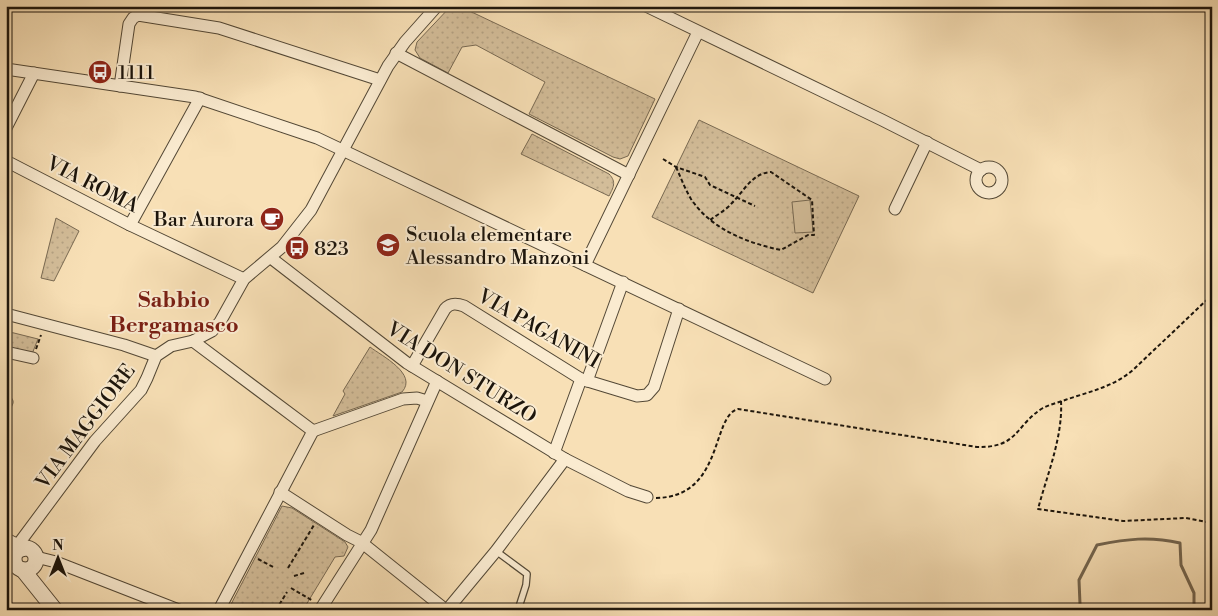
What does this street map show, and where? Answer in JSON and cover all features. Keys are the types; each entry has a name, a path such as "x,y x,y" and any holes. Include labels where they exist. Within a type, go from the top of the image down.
{"street":[{"name":"VIA MAGGIORE","path":"20,554 96,441 146,382 156,356 171,346 193,341 216,327 244,279 271,258 311,210 396,53 437,6"},
{"path":"646,6 981,170"},
{"path":"120,86 129,24 132,18 138,15 219,28 380,80"},
{"path":"585,265 698,32"},
{"path":"396,53 629,175"},
{"path":"6,69 200,98 317,138 825,379"},
{"path":"6,128 34,73"},
{"path":"130,225 200,98"},
{"path":"895,209 927,142"},
{"name":"VIA ROMA","path":"6,161 130,225 244,279"},
{"name":"VIA DON STURZO","path":"271,258 391,352 412,366 554,453 628,491 646,497"},
{"path":"554,453 623,282"},
{"name":"VIA PAGANINI","path":"412,366 445,309 449,305 456,304 464,306 584,380 634,396 644,396 656,384 679,309"},
{"path":"6,314 124,344 156,356"},
{"path":"193,341 313,431"},
{"path":"6,352 32,358"},
{"path":"321,608 361,542 371,530 437,381"},
{"path":"219,610 313,431 403,399 416,398 427,401"},
{"path":"280,492 361,542 446,610 496,551 565,459"},
{"path":"20,554 42,594 55,610"},
{"path":"20,554 56,562 179,610"}],"lane":[{"path":"496,551 526,574 528,580 518,610"}],"path":[{"path":"664,159 676,167 705,177 710,186 755,206"},
{"path":"676,167 690,197 700,211 710,220 752,244 781,250 808,235 814,235 812,200 774,173 765,173 751,181 732,203 710,220"},
{"path":"646,497 658,498 674,495 687,489 701,478 710,463 727,418 735,410 984,447 997,445 1008,441 1017,434 1045,407 1110,385 1125,377 1212,295"},
{"path":"32,358 45,324"},
{"path":"1061,401 1061,420 1038,510 1123,521 1186,518 1212,523"},
{"path":"288,568 320,518"},
{"path":"248,554 275,568"},
{"path":"294,576 304,573"},
{"path":"291,588 321,608"},
{"path":"276,610 286,592"}],"shaded area":[{"path":"451,6 459,6 655,99 628,156 620,159 613,157 529,114 545,82 476,45 462,47 448,73 420,58 415,50 417,42"},
{"path":"699,120 859,196 813,293 652,217"},
{"path":"532,134 609,174 614,182 609,196 521,154"},
{"path":"810,200 813,232 795,233 792,202"},
{"path":"56,218 79,231 54,281 41,278"},
{"path":"6,331 38,339 32,354 6,347"},
{"path":"370,347 390,360 402,372 406,385 402,392 333,416 345,394 343,391"},
{"path":"282,506 292,508 345,542 348,547 344,556 335,557 303,610 228,610"}],"waterway":[{"path":"1077,610 1080,604 1079,580 1097,545 1148,539 1180,543 1181,565 1194,593 1194,610"}],"place":[{"name":"1111","path":"100,72"},
{"name":"Bar Aurora","path":"272,219"},
{"name":"Scuola elementare Alessandro Manzoni","path":"388,245"},
{"name":"823","path":"297,248"}],"district":[{"name":"Sabbio Bergamasco","path":"174,312"}]}
